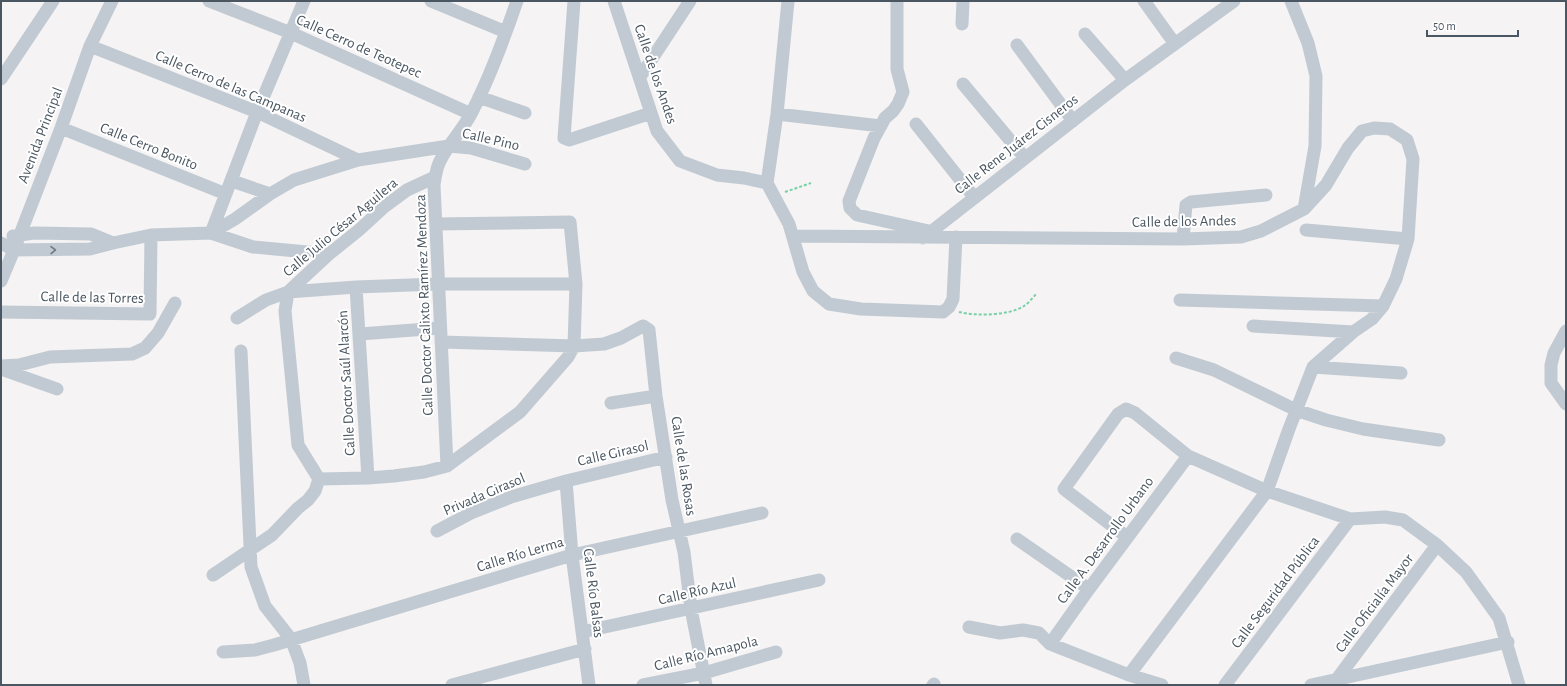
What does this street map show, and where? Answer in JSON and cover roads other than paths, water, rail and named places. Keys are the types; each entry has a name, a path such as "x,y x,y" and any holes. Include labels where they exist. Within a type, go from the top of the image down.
{"street":[{"path":"1,79 5,64 54,1"},
{"name":"Avenida Principal","path":"1,281 61,128 90,46 112,1"},
{"name":"Calle Cerro de Teotepec","path":"210,1 291,33 471,114"},
{"path":"211,233 257,112 304,1"},
{"path":"431,1 506,32"},
{"name":"Calle Doctor Calixto Ramírez Mendoza","path":"446,466 434,186 435,177 439,162 471,114 479,97 517,1"},
{"path":"574,1 564,138 569,140 651,113"},
{"name":"Calle de los Andes","path":"614,1 657,131 680,161 717,175 744,178 767,183"},
{"path":"640,77 690,1"},
{"path":"788,1 777,114 767,183 794,236 803,272 813,291 829,304 860,309 943,312 950,307 953,299 956,237"},
{"path":"897,1 897,69 903,92 898,104 885,118 874,138 849,201 850,208 857,215 926,234"},
{"path":"962,24 963,1"},
{"path":"1144,1 1175,44"},
{"path":"1291,1 1308,42 1316,76 1315,146 1304,209"},
{"name":"Calle Rene Juárez Cisneros","path":"926,234 1125,80 1232,2"},
{"path":"1085,34 1125,80"},
{"path":"1017,45 1073,120"},
{"name":"Calle Cerro de las Campanas","path":"90,46 257,112 358,160"},
{"path":"963,84 1025,158"},
{"path":"479,97 525,113"},
{"path":"777,114 881,126"},
{"path":"916,124 974,196"},
{"name":"Calle Cerro Bonito","path":"61,128 226,194"},
{"name":"Calle de los Andes","path":"926,234 956,237 1183,239 1240,237 1261,231 1284,221 1304,209 1326,185 1348,148 1362,131 1374,128 1390,130 1407,140 1413,159 1408,239 1396,279 1383,306 1372,319 1353,332 1313,367 1267,491 1129,675"},
{"name":"Calle Pino","path":"211,233 294,180 358,160 449,146 471,148 525,164"},
{"name":"Calle Julio César Aguilera","path":"288,292 329,254 407,190 435,177"},
{"path":"232,180 270,194"},
{"path":"1183,239 1186,205 1191,202 1266,195"},
{"path":"319,479 368,478 424,472 446,466 520,412 568,358 574,346 576,284 570,222 436,224"},
{"path":"1306,230 1408,239"},
{"path":"1,243 14,250 90,249 151,235 211,233 253,248 329,254"},
{"path":"1,240 19,234 91,234 113,243"},
{"path":"794,236 926,234"},
{"name":"Calle de las Torres","path":"1,312 150,314 151,235"},
{"path":"237,318 266,300 288,292 356,287 438,284 576,284"},
{"name":"Calle Doctor Saúl Alarcón","path":"356,287 368,478"},
{"path":"288,292 286,311 298,445 319,479"},
{"path":"1180,300 1383,306"},
{"path":"1,366 19,365 50,357 132,354 145,348 158,333 175,303"},
{"name":"Calle de las Rosas","path":"574,346 604,344 621,338 643,326 649,330 656,396 672,500 684,552 691,608 705,679"},
{"path":"1253,326 1353,332"},
{"path":"360,334 440,328"},
{"path":"1566,331 1554,352 1551,371 1552,382 1566,404"},
{"path":"441,342 574,346"},
{"path":"241,351 249,551 251,567 265,606 291,639 300,663 304,685"},
{"path":"1176,358 1214,370 1296,410 1326,420 1363,430 1439,440"},
{"path":"1313,367 1401,373"},
{"path":"1,369 57,390"},
{"path":"611,403 656,396"},
{"path":"1127,537 1064,489 1118,414 1126,409 1136,413 1188,456 1267,491 1350,519 1386,517 1403,520 1437,545 1466,572 1499,618 1508,642 1520,685"},
{"name":"Calle A. Desarrollo Urbano","path":"1050,644 1089,588 1188,456"},
{"name":"Calle Girasol","path":"566,481 666,457"},
{"path":"213,575 272,535 298,508 308,500 315,491 319,479"},
{"name":"Privada Girasol","path":"437,531 471,513 510,496 566,481"},
{"name":"Calle Río Balsas","path":"566,481 572,555 589,685"},
{"name":"Calle Río Lerma","path":"223,652 255,650 572,555 762,513"},
{"name":"Calle Seguridad Pública","path":"1225,685 1350,519"},
{"path":"1016,539 1089,588"},
{"name":"Calle Oficialía Mayor","path":"1337,679 1437,545"},
{"name":"Calle Río Azul","path":"582,632 819,580"},
{"path":"969,627 1000,633 1023,630 1039,633 1050,644 1129,675 1162,685"},
{"path":"1311,685 1508,642"},
{"path":"452,685 585,649"},
{"name":"Calle Río Amapola","path":"643,685 705,679 776,652"}]}
